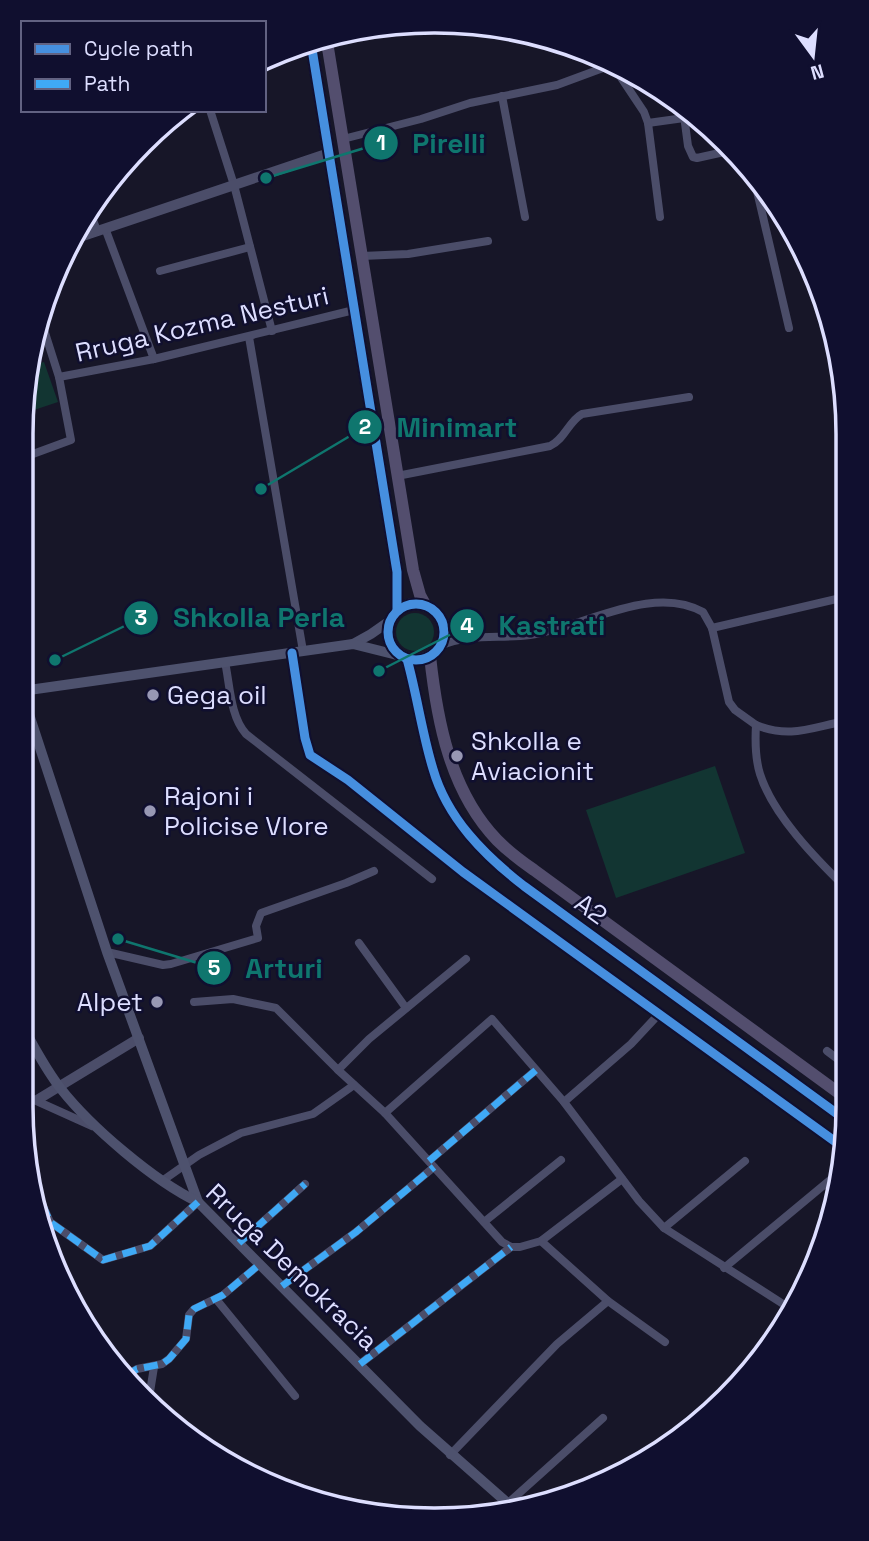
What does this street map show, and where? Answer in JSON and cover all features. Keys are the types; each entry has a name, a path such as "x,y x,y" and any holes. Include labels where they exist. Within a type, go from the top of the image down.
{"main road":[{"path":"328,48 413,570 426,606"},
{"path":"313,53 397,572 394,615 389,639 395,651 404,657"},
{"path":"33,690 353,644 371,635 394,615 411,605 426,606 436,612 442,622 443,637 440,646 430,656 419,660 353,644"},
{"name":"A2","path":"430,656 451,766 468,802 497,840 534,870 836,1090"},
{"name":"A2","path":"404,657 440,789 452,811 484,852 524,886 836,1113"},
{"path":"33,726 107,952 198,1202"},
{"name":"Rruga Demokracia","path":"33,1044 59,1086 99,1129 162,1181 198,1202 450,1455 504,1501"}],"street":[{"path":"344,139 421,119 465,104 557,85 600,69"},
{"path":"623,81 637,99 648,123 660,217"},
{"path":"502,96 525,217"},
{"path":"211,112 234,185 272,331"},
{"path":"648,123 677,115"},
{"path":"684,120 688,146 693,156 697,158 719,152"},
{"path":"87,235 329,153"},
{"path":"763,205 789,328"},
{"path":"95,221 154,359"},
{"path":"362,256 429,251 488,241"},
{"path":"160,271 250,247"},
{"name":"Rruga Kozma Nesturi","path":"59,377 154,359 354,310"},
{"name":"Rruga Kozma Nesturi","path":"33,454 71,440 59,377 46,336"},
{"path":"248,337 297,652 305,738 310,755 348,780 463,872 834,1141"},
{"path":"397,476 550,446 557,443 572,422 582,414 689,397"},
{"path":"712,628 836,599"},
{"path":"440,646 462,638 531,635 614,611 678,604 703,612 712,628 729,702 735,710 756,725 779,732 791,733 836,723"},
{"path":"442,622 452,629 478,637"},
{"path":"225,662 235,717 246,734 432,879"},
{"path":"756,725 756,756 767,792 812,853 836,878"},
{"path":"107,952 163,965 171,964 258,937 256,926 261,912 374,871"},
{"path":"359,943 407,1008"},
{"path":"338,1070 360,1046 466,959"},
{"path":"194,1002 233,999 276,1008 385,1113 502,1242 511,1247 541,1241 622,1179"},
{"path":"564,1102 642,1033 659,1014"},
{"path":"385,1113 492,1019 564,1102 622,1179 664,1228 783,1304"},
{"path":"37,1101 139,1038"},
{"path":"827,1051 836,1058"},
{"path":"282,1286 356,1232 536,1069"},
{"path":"162,1181 184,1165 241,1133 313,1114 354,1085"},
{"path":"33,1099 99,1129"},
{"path":"484,1222 561,1160"},
{"path":"664,1228 746,1161"},
{"path":"724,1268 829,1181"},
{"path":"239,1243 305,1184"},
{"path":"51,1223 103,1260 150,1246 198,1202"},
{"path":"541,1241 608,1301 665,1342"},
{"path":"360,1364 511,1247"},
{"path":"133,1371 162,1364 180,1349 186,1339 189,1315 194,1309 234,1287 260,1264"},
{"path":"216,1298 295,1396"},
{"path":"450,1455 557,1344 608,1301"},
{"path":"150,1389 154,1367"},
{"path":"517,1499 603,1418"}],"green space":[{"path":"44,362 58,402 34,410 37,382 40,363"},
{"path":"415,613 428,619 434,632 428,645 415,651 402,645 396,632 402,619"},
{"path":"715,766 745,853 616,898 586,810"}],"marked path":[{"path":"429,1161 536,1070"},
{"path":"282,1286 356,1232 434,1167"},
{"path":"239,1243 305,1184"},
{"path":"51,1223 103,1260 150,1246 198,1202"},
{"path":"360,1364 511,1247"},
{"path":"133,1371 162,1364 169,1359 186,1339 189,1315 194,1309 223,1295 260,1264"}],"cycle path":[{"path":"313,53 397,572 397,611"},
{"path":"416,604 427,606 436,612 442,621 444,632 442,643 436,652 427,658 416,660 405,658 396,652 390,643 388,632 390,621 396,612 405,606 416,604"},
{"path":"292,653 310,755 348,780 463,872 834,1141"},
{"path":"407,659 439,787 457,819 481,848 524,886 836,1113"}],"place":[{"name":"Pirelli","path":"266,178"},
{"name":"Minimart","path":"261,489"},
{"name":"Shkolla Perla","path":"55,660"},
{"name":"Kastrati","path":"379,671"},
{"name":"Gega oil","path":"153,695"},
{"name":"Shkolla e Aviacionit","path":"457,756"},
{"name":"Rajoni i Policise Vlore","path":"150,811"},
{"name":"Arturi","path":"118,939"},
{"name":"Alpet","path":"157,1002"}]}
